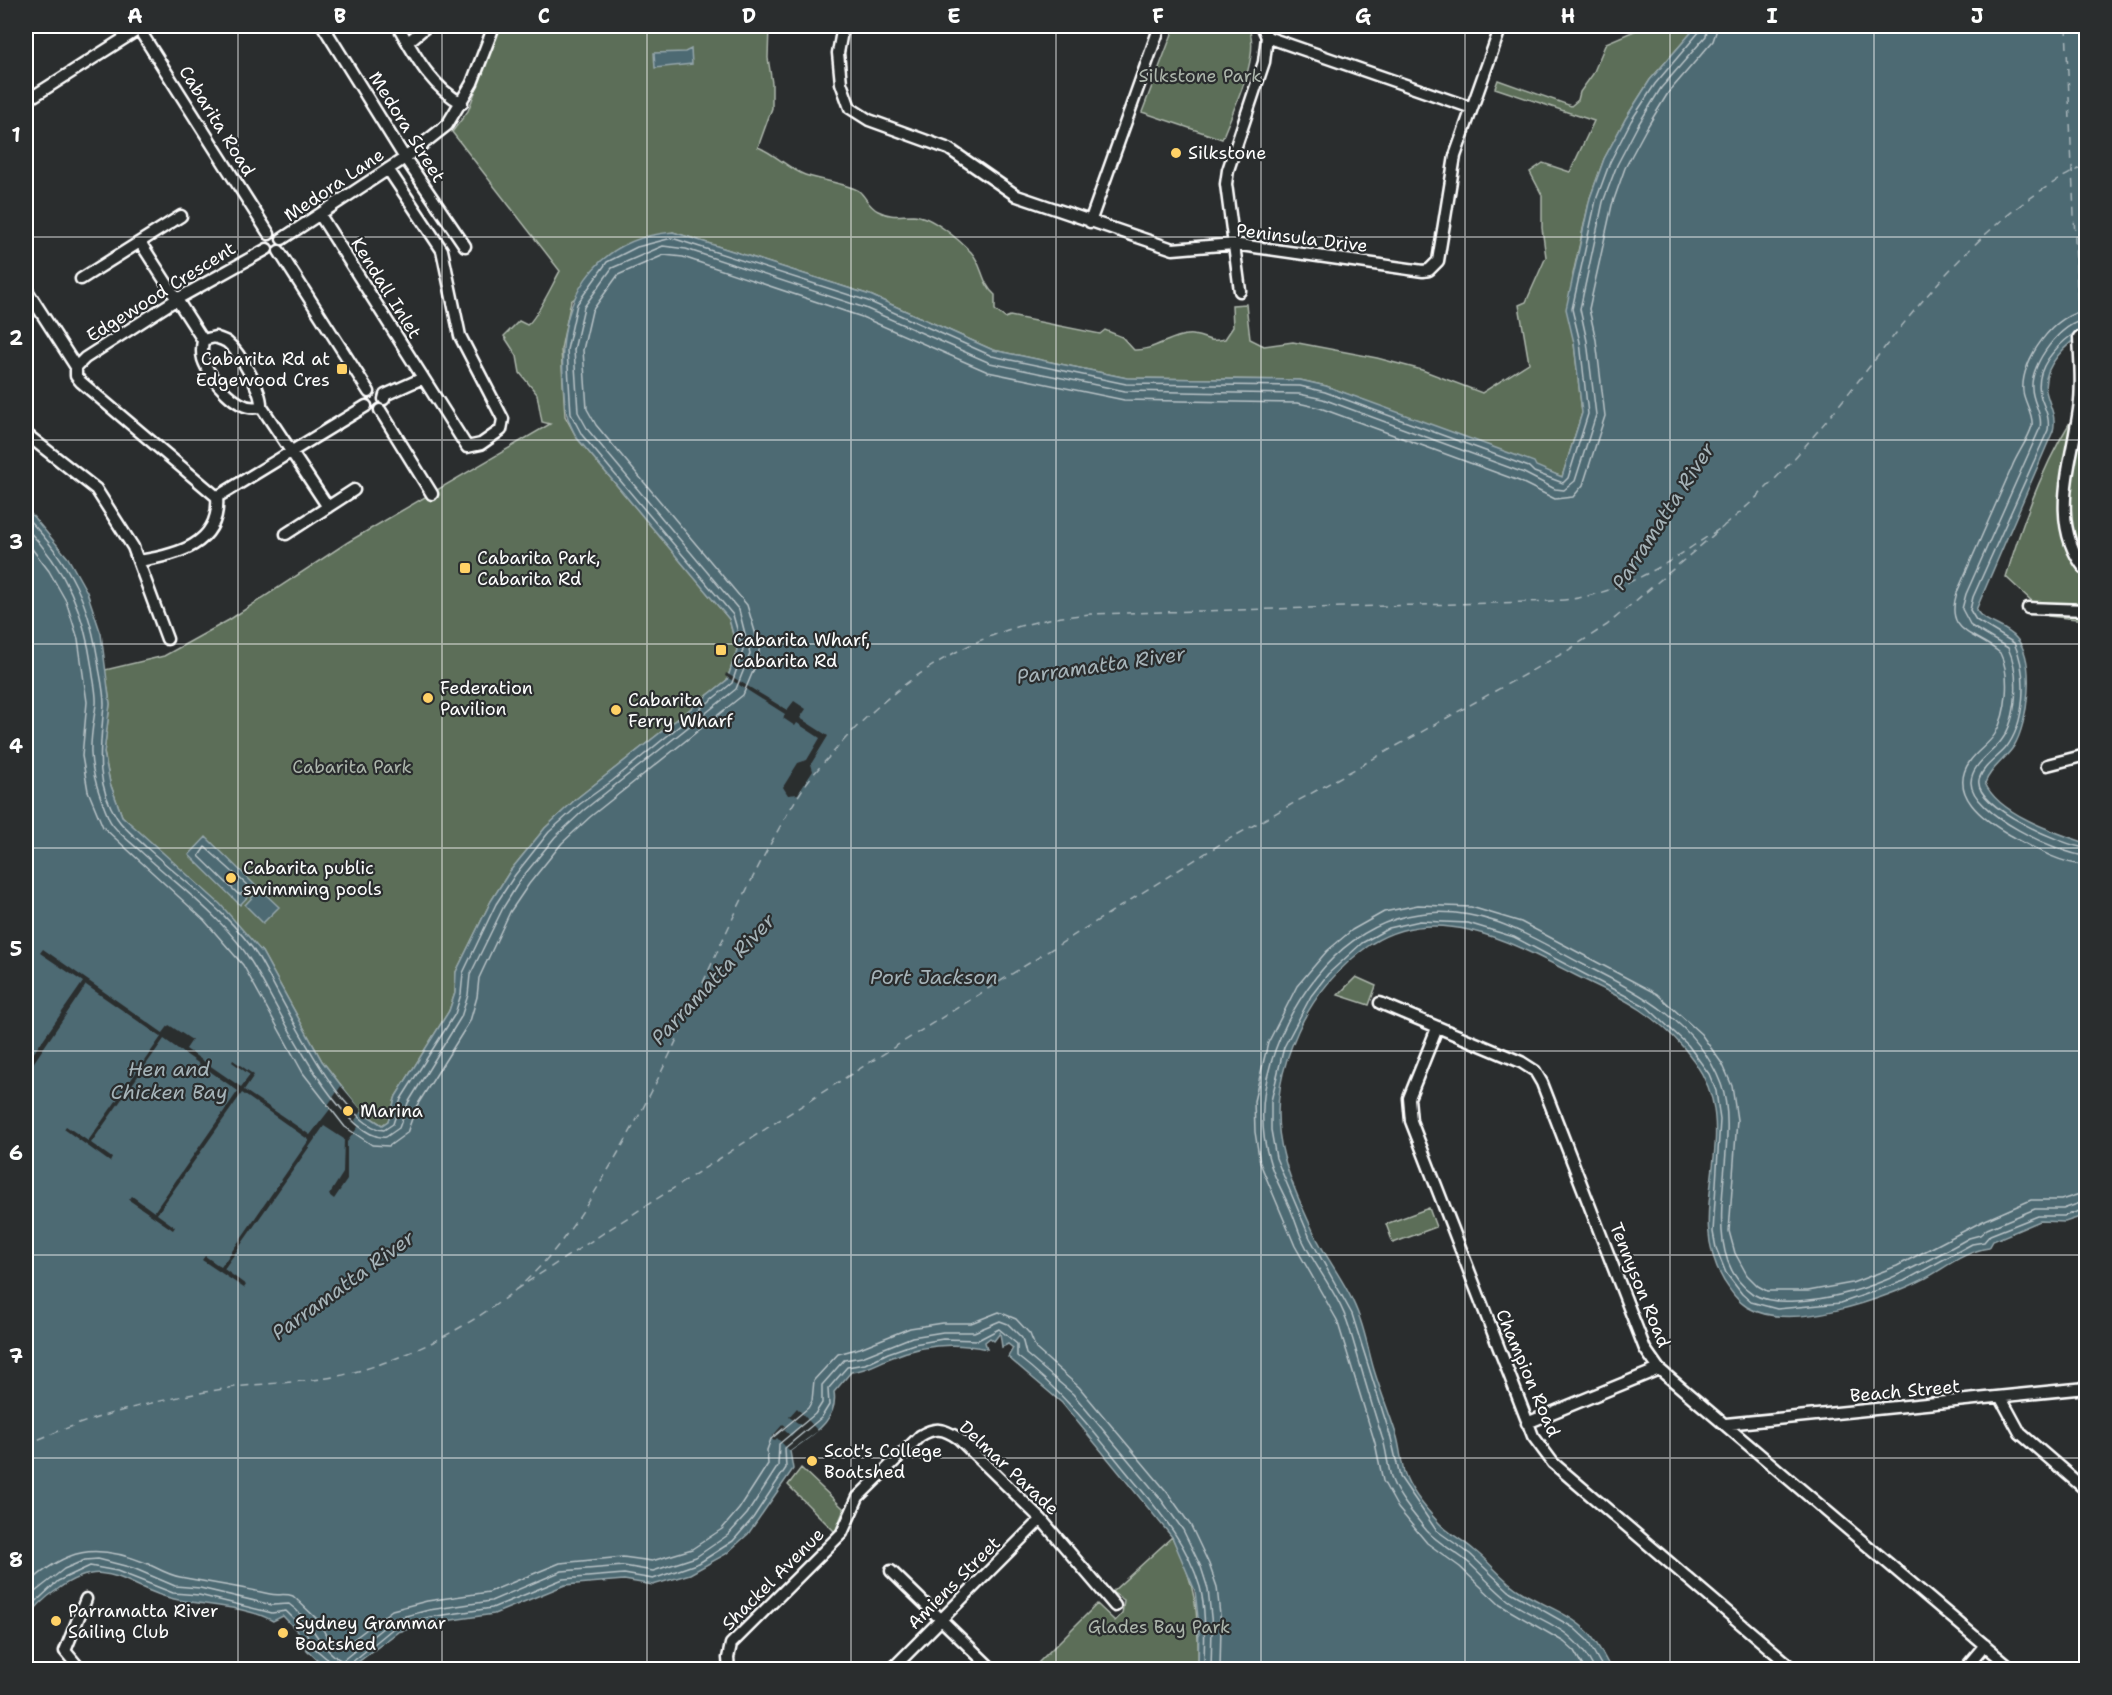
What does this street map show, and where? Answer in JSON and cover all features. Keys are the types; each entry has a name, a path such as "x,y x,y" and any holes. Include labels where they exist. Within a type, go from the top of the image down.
{"street":[{"name":"Medora Street","path":"323,26 405,158 465,246"},
{"path":"398,26 434,82 462,104"},
{"path":"408,42 427,26"},
{"name":"Medora Lane","path":"282,239 405,158 447,125 462,104 494,26"},
{"name":"Peninsula Drive","path":"843,26 838,53 842,91 850,108 858,115 949,149 1010,193 1173,249 1233,244 1429,270 1438,261 1440,255 1452,170 1502,26"},
{"path":"1090,222 1160,26"},
{"path":"1240,291 1226,184 1228,170 1264,62 1267,37 1262,26"},
{"path":"26,101 138,27"},
{"name":"Cabarita Road","path":"138,27 269,234"},
{"path":"1267,37 1472,108"},
{"name":"Kendall Inlet","path":"320,215 467,447 481,444 501,430 503,419 460,336 442,250 388,169"},
{"path":"81,279 181,216"},
{"path":"279,251 273,252 267,249 264,242 269,234 278,235 282,239 279,251 369,392"},
{"path":"140,242 202,340 203,359 212,376 237,402 249,408 261,406"},
{"name":"Edgewood Crescent","path":"76,368 85,358 177,299 267,249"},
{"name":"Edgewood Crescent","path":"26,289 30,305 67,354 81,382 217,497"},
{"path":"202,340 215,337 228,343 259,391 261,406 328,507"},
{"path":"2079,337 2080,401 2068,471 2064,518 2072,545 2086,570"},
{"path":"369,392 365,400 366,406 371,410 382,405 386,395 423,378"},
{"path":"369,392 378,392 382,405 432,494"},
{"path":"139,561 171,556 198,543 213,527 217,497 366,406"},
{"path":"26,434 96,489 133,546 166,639"},
{"path":"286,534 354,490"},
{"path":"2028,608 2086,610"},
{"path":"2047,765 2086,755"},
{"name":"Tennyson Road","path":"1380,1003 1529,1066 1539,1077 1645,1349 1659,1369 2014,1670"},
{"name":"Champion Road","path":"1437,1028 1409,1098 1411,1121 1527,1423 1538,1444 1553,1463 1795,1670"},
{"path":"1527,1423 1659,1369"},
{"name":"Beach Street","path":"1726,1424 2086,1388"},
{"path":"2001,1398 2019,1433 2086,1490"},
{"name":"Delmar Parade","path":"848,1516 858,1497 920,1436 939,1429 958,1438 1041,1519 1115,1606"},
{"name":"Shackel Avenue","path":"728,1668 731,1644 842,1533 848,1516"},
{"name":"Amiens Street","path":"891,1670 1041,1519"},
{"path":"891,1571 993,1670"},
{"path":"86,1599 65,1651 80,1669 122,1670"},
{"path":"1964,1670 1985,1645"}],"green space":[{"name":"Cabarita Park","path":"500,26 769,26 768,58 772,83 772,108 758,147 805,175 859,191 878,211 892,215 920,216 944,229 975,257 987,285 995,295 995,310 1005,318 1010,316 1100,334 1105,330 1122,337 1134,350 1142,350 1186,335 1211,340 1225,339 1233,327 1232,305 1246,304 1250,339 1264,346 1293,342 1377,358 1422,370 1482,393 1529,363 1519,305 1526,302 1546,257 1542,228 1542,195 1530,172 1543,163 1570,172 1594,121 1495,88 1498,80 1571,106 1578,100 1580,92 1593,74 1606,43 1646,26 1697,26 1650,80 1626,118 1604,159 1590,198 1573,274 1574,343 1582,413 1562,477 1326,386 1300,380 1127,378 993,350 870,295 673,232 571,301 561,349 565,416 577,438 729,619 737,650 727,680 576,799 545,828 510,871 491,901 456,972 455,993 449,1011 396,1096 388,1121 382,1125 362,1112 322,1061 262,952 122,816 110,783 104,752 110,704 105,670 164,656 229,620 348,542 550,424 542,422 537,394 520,373 517,356 504,336 519,321 527,325 531,322 560,271 452,132 468,111"},
{"name":"Silkstone Park","path":"1175,26 1248,26 1251,38 1249,67 1222,139 1142,112"},
{"path":"2086,397 2086,620 2048,616 2006,577 2021,530 2049,461"},
{"path":"1356,977 1376,986 1369,1005 1338,995"},
{"path":"1429,1208 1436,1227 1393,1243 1386,1224"},
{"path":"801,1468 844,1509 835,1532 788,1485"},
{"name":"Glades Bay Park","path":"1172,1537 1187,1570 1195,1601 1198,1669 1031,1670 1097,1604 1115,1621 1122,1614 1124,1600 1112,1592"}],"water":[{"name":"Port Jackson","path":"1697,26 2086,26 2086,332 2071,342 2057,356 2048,373 2046,391 2053,415 2053,431 1976,610 2017,639 2027,662 2028,676 2026,708 2019,736 2014,746 1991,772 1985,783 2002,804 2015,813 2044,828 2086,843 2086,1215 2065,1222 2040,1221 1993,1241 1989,1248 1964,1256 1926,1278 1863,1303 1812,1315 1765,1314 1747,1307 1737,1299 1724,1281 1714,1258 1709,1236 1708,1213 1715,1122 1708,1086 1684,1048 1652,1018 1606,990 1524,949 1473,931 1447,927 1422,926 1396,932 1371,944 1338,972 1304,1018 1287,1060 1280,1086 1279,1134 1284,1157 1302,1206 1314,1233 1356,1308 1397,1437 1404,1472 1414,1492 1443,1527 1470,1546 1514,1587 1581,1625 1598,1645 1611,1669 1198,1669 1199,1626 1195,1591 1172,1537 1062,1403 1008,1357 1013,1348 1008,1344 1002,1347 1000,1333 994,1341 990,1338 985,1342 987,1349 950,1345 914,1350 851,1372 834,1392 832,1411 828,1419 790,1451 793,1469 748,1534 726,1554 690,1574 653,1585 624,1580 565,1585 494,1614 431,1623 398,1632 349,1669 322,1664 307,1650 300,1634 283,1616 273,1621 237,1609 174,1599 104,1574 91,1574 75,1579 58,1589 40,1603 26,1621 26,508 68,558 87,592 101,634 110,704 104,753 110,783 122,816 220,904 262,952 322,1061 362,1112 382,1125 388,1121 396,1096 449,1011 455,993 456,972 491,901 510,871 545,828 576,799 727,680 737,650 729,619 577,438 569,422 563,377 563,349 567,323 574,300 586,279 601,261 621,247 645,237 673,232 870,295 993,350 1127,378 1300,380 1326,386 1534,462 1536,466 1562,477 1582,413 1574,343 1566,309 1590,198 1604,159 1626,118 1650,80"},
{"path":"691,49 692,64 655,68 654,53 685,52"},
{"path":"206,837 257,887 240,905 189,855"},
{"path":"260,889 279,907 263,923 245,905"}],"pier":[{"name":"Cabarita Ferry Wharf","path":"726,673 787,710 794,701 806,709 800,718 828,736 811,764 813,771 798,794 788,795 783,787 798,763 807,760 820,738 797,723 795,726 783,718 785,714 725,676"},
{"path":"43,949 163,1033 169,1025 192,1040 186,1049 241,1087 250,1075 232,1062 233,1060 254,1075 244,1090 310,1135 331,1108 328,1105 341,1086 362,1111 355,1120 358,1127 347,1142 347,1180 334,1199 329,1195 343,1173 344,1139 324,1126 224,1269 246,1285 244,1288 202,1260 205,1256 221,1267 309,1140 242,1093 157,1214 175,1227 173,1230 129,1200 132,1196 154,1212 238,1091 164,1039 91,1143 112,1158 110,1162 64,1129 66,1126 88,1141 161,1037 86,985 26,1074 26,1064 83,982 40,953"},
{"path":"797,1408 818,1431 790,1451 777,1438 774,1441 771,1438 783,1424 787,1427 784,1430 791,1436 801,1425 789,1417"}],"ferry route":[{"path":"2066,26 2079,333"},
{"path":"26,1445 102,1416 155,1402 235,1387 322,1379 372,1367 415,1350 457,1329 513,1292 544,1262 572,1227 618,1153 666,1063 752,879 805,786 851,732 874,710 924,671 979,641 1040,621 1065,617 1090,614 1553,601 1609,590 1638,578 1666,563 1727,524 1737,515 1782,472 1941,280 1984,236 2032,197 2086,165"},
{"path":"515,1290 848,1076 1222,843 1567,651 1607,625 1724,526"}],"place":[{"name":"Silkstone","path":"1176,153"},
{"name":"Cabarita Rd at Edgewood Cres","path":"342,369"},
{"name":"Cabarita Park, Cabarita Rd","path":"465,568"},
{"name":"Cabarita Wharf, Cabarita Rd","path":"721,650"},
{"name":"Federation Pavilion","path":"428,698"},
{"name":"Cabarita Ferry Wharf","path":"616,710"},
{"name":"Cabarita public swimming pools","path":"231,878"},
{"name":"Marina","path":"348,1111"},
{"name":"Scot's College Boatshed","path":"812,1461"},
{"name":"Parramatta River Sailing Club","path":"56,1621"},
{"name":"Sydney Grammar Boatshed","path":"283,1633"}],"water label":[{"name":"Parramatta River","path":"1663,516"},
{"name":"Parramatta River","path":"1101,665"},
{"name":"Parramatta River","path":"713,979"},
{"name":"Hen and Chicken Bay","path":"169,1080"},
{"name":"Parramatta River","path":"343,1285"}]}
